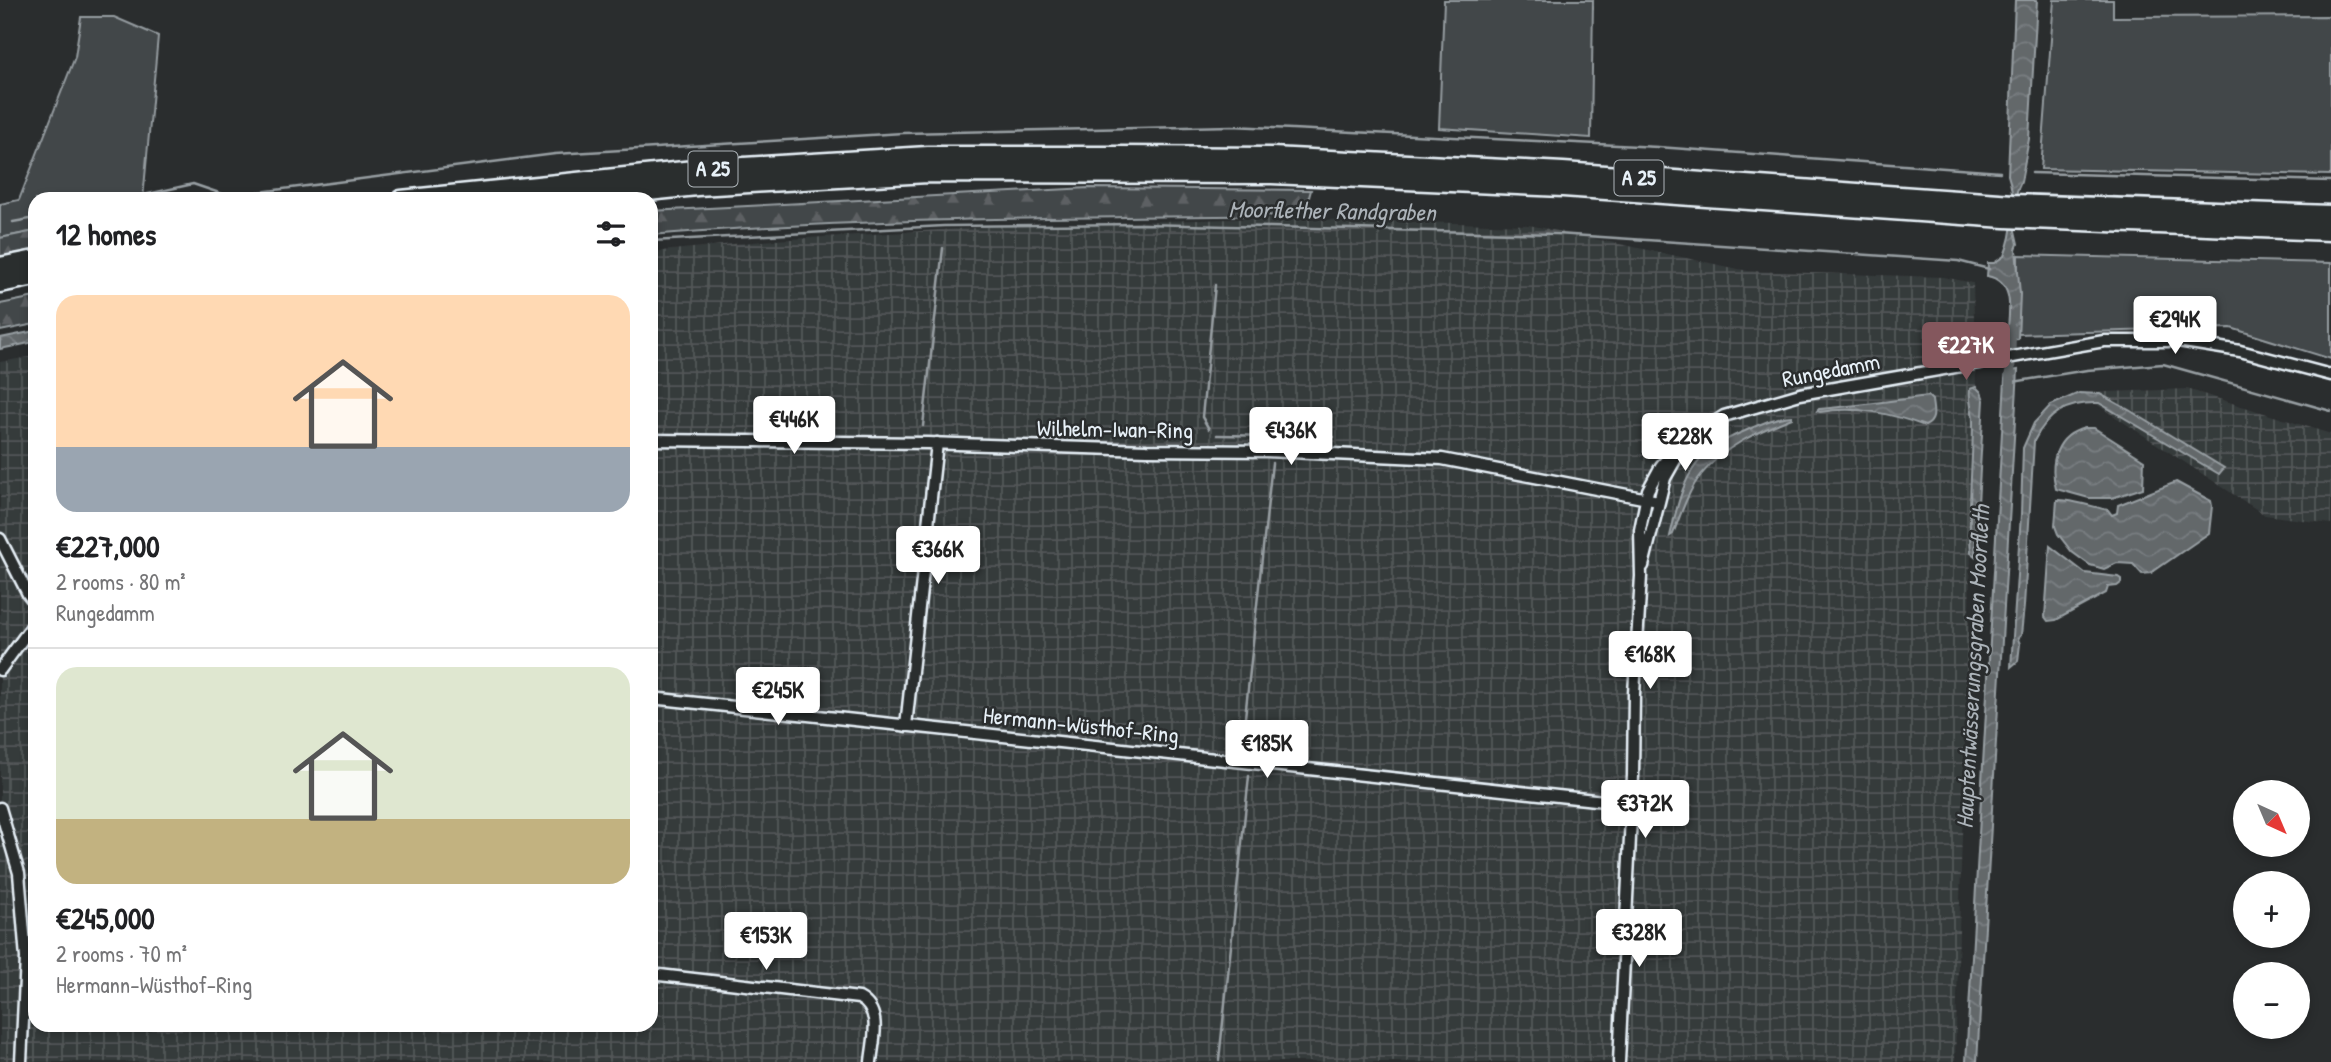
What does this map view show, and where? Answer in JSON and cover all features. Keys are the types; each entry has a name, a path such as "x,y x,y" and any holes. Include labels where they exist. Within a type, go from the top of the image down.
{"highway":[{"name":"A 25","path":"481,192 720,168 928,156 1272,157 1563,172 2014,211 2331,215"},
{"name":"A 25","path":"638,192 697,186 928,173 1272,174 2014,211 2331,231"},
{"path":"0,267 28,261"},
{"path":"5,282 28,277"}],"street":[{"name":"Rungedamm","path":"1619,1062 1641,576 1640,530 1645,498 1654,478 1668,455 1679,444 1724,416 1800,394 2104,341 2178,341 2240,351 2331,375"},
{"name":"Rungedamm","path":"1641,576 1665,478 1693,435"},
{"name":"Wilhelm-Iwan-Ring","path":"658,440 937,443 1267,451 1442,459 1658,502"},
{"path":"906,726 937,443"},
{"path":"0,539 28,594"},
{"path":"0,670 28,632"},
{"name":"Hermann-Wüsthof-Ring","path":"658,699 1632,804"},
{"path":"0,808 19,873 26,958 21,1062"},
{"path":"658,975 855,997 872,1009 875,1024 871,1062"}],"shaded area":[{"path":"1269,218 1529,225 1748,271 1944,277 1973,283 1976,387 1955,1062 0,1062 0,362 28,357 28,1032 658,1032 658,251 774,240 1022,225"},
{"path":"2187,389 2331,434 2331,524 2265,515 2079,393"}],"green space":[{"path":"1444,0 1593,0 1591,138 1439,128"},
{"path":"2054,0 2113,0 2113,17 2331,16 2331,175 2041,169"},
{"path":"81,17 114,17 158,36 144,192 28,192 28,232 0,238 0,204 19,200 75,57"},
{"path":"1089,188 1311,190 1304,215 895,222 658,234 658,211"},
{"path":"28,232 28,254 0,260 0,238"},
{"path":"2018,255 2331,263 2331,359 2231,328 2018,334"},
{"path":"28,298 28,325 0,331 0,304"}],"water":[{"path":"2015,0 2037,0 2029,139 2017,191 2015,231 2020,294 2018,339 2007,340 2007,293 2003,285 1987,276 1988,263 1994,263 2004,256 2012,226 2013,205 2008,175"},
{"path":"28,332 28,343 0,349 0,338"},
{"path":"2018,370 1977,1062 1966,1062 2005,379 2006,372"},
{"path":"1976,387 1984,400 1975,556 1971,553 1970,536 1973,421 1970,389"},
{"path":"2079,393 2100,394 2224,468 2219,474 2099,403 2068,407 2052,416 2034,441 2024,606 2021,635 2018,639 2018,661 2011,667 2023,448 2034,423 2051,405"},
{"path":"1928,396 1932,400 1933,415 1925,426 1873,412 1817,411 1819,409"},
{"path":"1792,416 1743,440 1710,465 1692,488 1670,536 1679,500 1691,472 1711,449 1768,421"},
{"path":"2085,428 2094,428 2144,460 2143,488 2112,498 2089,498 2056,489 2054,460 2057,451 2067,437"},
{"path":"2176,482 2211,501 2209,533 2151,573 2142,574 2133,564 2117,563 2104,569 2090,565 2072,552 2058,534 2055,526 2057,500 2108,510 2112,515 2117,513 2118,505"},
{"path":"2050,546 2085,573 2118,577 2121,583 2108,587 2106,593 2056,620 2048,621 2045,617"}],"waterway":[{"path":"259,192 555,154 903,133 1232,126 1658,147 2000,172"},
{"path":"2032,173 2331,181"},
{"path":"157,192 193,184 216,192"},
{"path":"13,222 28,219"},
{"name":"Moorflether Randgraben","path":"658,241 944,226 1143,224 1557,234 1958,261 1989,269"},
{"path":"923,426 943,248"},
{"path":"1209,429 1202,417 1215,285"},
{"name":"Hauptentwässerungsgraben Moorfleth","path":"2010,384 2011,329"},
{"path":"2013,382 2087,370 2163,364 2331,411"},
{"path":"1217,435 1334,437"},
{"path":"1242,746 1272,463"},
{"path":"1219,1060 1249,776"}]}
